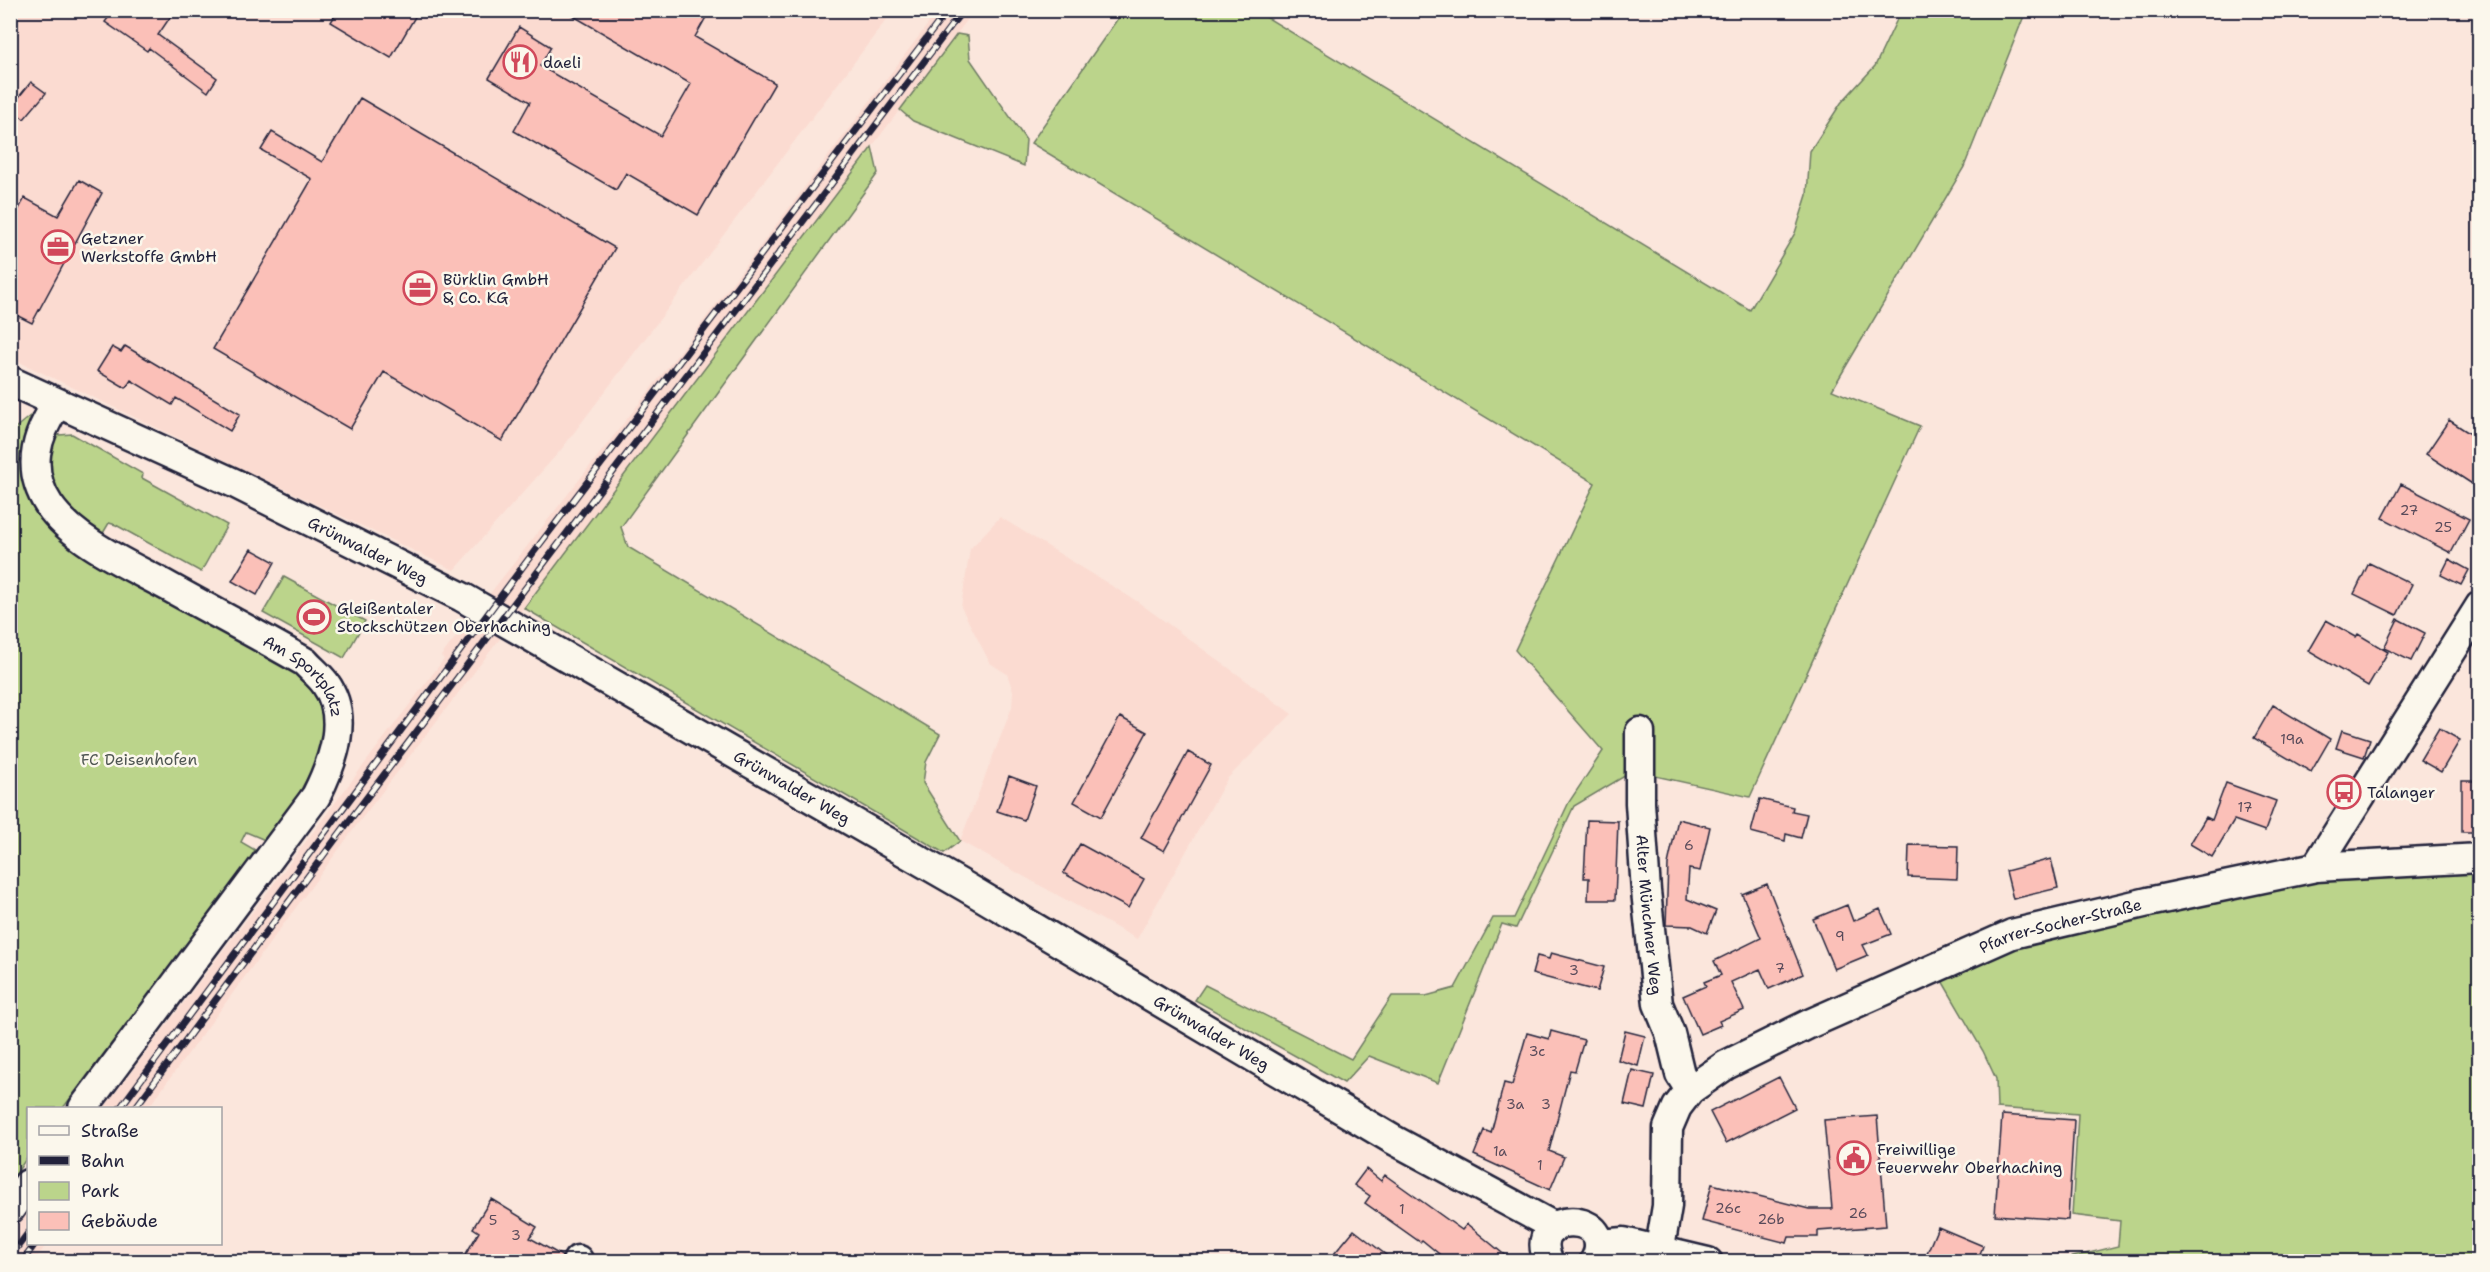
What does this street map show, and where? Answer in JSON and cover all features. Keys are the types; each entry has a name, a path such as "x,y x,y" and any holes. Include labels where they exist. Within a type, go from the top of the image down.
{"street":[{"name":"Grünwalder Weg","path":"10,381 234,483 462,597 996,904 1402,1145 1554,1227"},
{"name":"Am Sportplatz","path":"57,404 39,433 36,452 38,480 50,507 66,523 105,552 305,662 326,684 336,707 337,725 330,767 316,795 84,1107"},
{"path":"2316,867 2480,606"},
{"name":"Alter Münchner Weg","path":"1640,732 1644,858 1658,1004 1670,1033 1680,1074 1690,1090"},
{"path":"2316,867 2480,858"},
{"name":"Pfarrer-Socher-Straße","path":"1660,1248 1667,1206 1668,1128 1677,1107 1690,1090 1726,1065 1809,1024 2012,934 2148,902 2316,867"},
{"path":"10,1209 27,1185"},
{"path":"1549,1262 1545,1242 1554,1227 1569,1221 1585,1224 1592,1229 1597,1253 1624,1242 1660,1248 1708,1262"}],"shaded area":[{"path":"10,11 893,11 560,451 454,570 11,358"},
{"path":"938,11 974,11 585,528 359,822 149,1107 105,1107 444,659 441,656 692,336"},
{"path":"1000,517 1138,602 1292,714 1227,779 1137,939 960,841 1012,707 1013,691 1007,674 990,663 961,607 970,549"},
{"path":"27,1211 27,1245 46,1245 34,1261 11,1261 11,1234"}],"green space":[{"path":"1123,11 1256,11 1750,310 1795,233 1807,195 1810,151 1841,103 1875,66 1901,11 2026,11 1964,167 1832,390 1920,426 1750,797 1633,771 1574,806 1516,928 1502,924 1438,1083 1369,1056 1344,1083 1195,1000 1205,985 1351,1059 1392,996 1426,996 1455,988 1493,918 1514,918 1569,802 1603,751 1515,650 1595,483 1031,143"},
{"path":"957,34 968,36 970,59 1026,140 1024,166 913,121 900,110"},
{"path":"872,147 878,173 621,527 628,547 940,734 926,762 923,783 960,841 944,853 524,608"},
{"name":"FC Deisenhofen","path":"30,416 34,500 300,667 327,708 318,767 309,775 297,797 265,840 246,832 241,842 255,850 248,862 131,1027 126,1024 64,1107 27,1107 27,1157 11,1181 10,564 14,557 10,555 10,432"},
{"path":"72,434 143,474 142,478 227,525 201,572 116,525 109,523 102,535 66,506 52,484 49,456 52,439 59,435"},
{"name":"Gleißentaler Stockschützen Oberhaching","path":"284,577 365,621 344,658 263,613"},
{"path":"2479,865 2479,1261 2071,1261 2072,1257 2118,1246 2120,1221 2072,1215 2078,1114 1997,1108 1996,1079 1983,1051 1941,979 2020,943 2317,874"}],"building":[{"path":"114,10 175,10 158,35 217,78 208,92 149,48 147,51 105,22"},
{"path":"338,10 419,10 391,58 331,22"},
{"path":"563,10 710,10 695,37 775,83 698,215 626,173 616,190 514,131 530,102 489,78 519,27 551,47 540,66 661,136 691,84"},
{"path":"31,82 46,93 24,119 10,108"},
{"name":"Bürklin GmbH & Co. KG","path":"360,98 615,248 502,441 384,372 350,429 213,349 312,179 261,150 272,132 322,162"},
{"path":"79,180 102,193 32,323 10,312 10,225 25,198 58,216"},
{"path":"125,346 240,414 230,431 176,398 172,405 131,380 126,388 97,371 112,347 121,352"},
{"path":"2449,420 2480,440 2480,489 2426,454"},
{"path":"2401,484 2469,519 2451,553 2383,518"},
{"path":"251,549 275,562 257,595 232,581"},
{"path":"2449,559 2469,570 2461,585 2441,575"},
{"path":"2369,563 2412,584 2397,615 2354,594"},
{"path":"2398,619 2425,633 2411,661 2384,648"},
{"path":"2326,620 2356,637 2358,634 2388,652 2368,686 2308,651"},
{"path":"2273,705 2330,739 2311,772 2254,738"},
{"path":"1120,717 1147,732 1101,817 1074,802"},
{"path":"2439,728 2460,740 2441,772 2420,760"},
{"path":"2342,730 2370,739 2364,757 2336,748"},
{"path":"1188,752 1211,765 1164,851 1141,838"},
{"path":"1009,776 1036,786 1024,820 997,811"},
{"path":"2462,781 2480,781 2480,832 2462,832"},
{"path":"2226,783 2276,801 2265,831 2234,820 2212,857 2190,844 2206,817 2212,820"},
{"path":"1760,799 1793,807 1792,811 1807,814 1801,838 1786,834 1785,841 1751,832"},
{"path":"1678,819 1710,827 1700,871 1689,869 1687,899 1716,911 1707,933 1692,926 1666,925 1668,864"},
{"path":"1587,820 1618,821 1615,900 1588,900 1589,878 1584,878"},
{"path":"1080,844 1144,879 1128,908 1063,873"},
{"path":"1909,845 1958,846 1957,879 1908,877"},
{"path":"2051,859 2058,888 2013,899 2006,871"},
{"path":"1767,884 1803,974 1769,989 1760,969 1731,982 1744,1010 1719,1021 1721,1025 1700,1034 1683,996 1706,986 1704,982 1721,975 1714,961 1761,938 1742,894"},
{"path":"1847,905 1853,921 1880,909 1891,934 1863,945 1868,955 1834,969 1813,919"},
{"path":"1551,953 1604,967 1597,991 1532,974 1537,956 1549,959"},
{"path":"1551,1031 1584,1040 1575,1071 1570,1070 1549,1151 1564,1157 1550,1190 1474,1155 1484,1130 1491,1133 1504,1083 1512,1085 1527,1033 1549,1039"},
{"path":"1625,1031 1645,1036 1638,1066 1618,1060"},
{"path":"1632,1070 1654,1075 1646,1109 1624,1104"},
{"path":"1779,1077 1795,1108 1726,1143 1710,1112"},
{"path":"2002,1115 2074,1120 2068,1220 1995,1215"},
{"path":"1877,1116 1886,1226 1818,1231 1818,1237 1789,1237 1787,1243 1702,1221 1712,1184 1809,1209 1832,1209 1824,1120"},
{"path":"1366,1169 1381,1181 1385,1175 1462,1230 1467,1224 1513,1262 1449,1262 1422,1240 1420,1242 1365,1203 1370,1196 1354,1185"},
{"path":"491,1199 537,1227 530,1238 562,1256 561,1262 461,1262 479,1232 473,1228"},
{"path":"1938,1227 1983,1246 1977,1262 1946,1262 1927,1253"},
{"path":"1354,1230 1395,1262 1344,1262 1334,1254"}],"railway":[{"path":"121,1107 527,561 948,10"},
{"path":"136,1107 352,817 963,10"},
{"path":"10,1257 27,1234"},
{"path":"22,1262 34,1245"}],"place":[{"name":"daeli","path":"520,62"},
{"name":"Getzner Werkstoffe GmbH","path":"58,247"},
{"name":"Bürklin GmbH & Co. KG","path":"420,288"},
{"name":"Gleißentaler Stockschützen Oberhaching","path":"314,617"},
{"name":"Talanger","path":"2344,792"},
{"name":"Freiwillige Feuerwehr Oberhaching","path":"1854,1158"}]}
